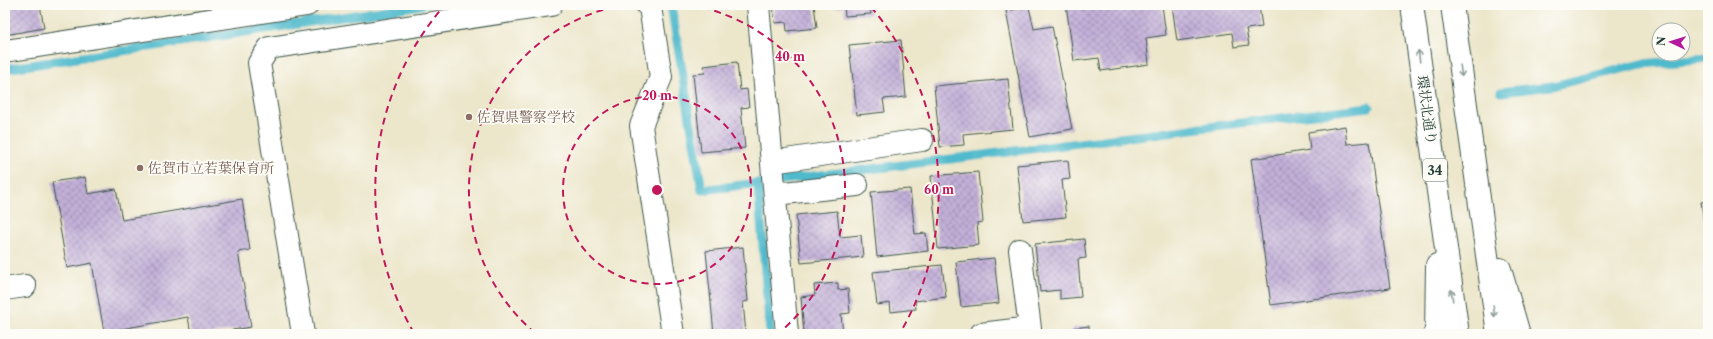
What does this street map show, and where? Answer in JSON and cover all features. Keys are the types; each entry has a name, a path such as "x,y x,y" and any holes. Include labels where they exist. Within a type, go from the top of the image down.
{"main road":[{"path":"5,51 307,5"},
{"path":"303,334 260,63 269,48 552,5"},
{"path":"647,5 650,7 661,77 641,126 673,334"},
{"path":"758,5 787,334"},
{"name":"環状北通り","path":"1412,5 1458,334"},
{"path":"1452,5 1498,334"},
{"path":"772,166 922,140"},
{"path":"775,194 857,185"},
{"path":"1478,193 1519,334"},
{"path":"1436,334 1439,196"},
{"path":"981,334 1030,328 1020,250"}],"building":[{"path":"5,5 40,5 44,28 5,35"},
{"path":"129,5 143,5 143,6 129,8"},
{"path":"773,5 814,5 817,28 787,31 786,22 775,23"},
{"path":"836,5 870,5 871,14 845,16 844,7 836,8"},
{"path":"1066,5 1162,5 1166,35 1146,38 1149,64 1101,71 1099,58 1074,61"},
{"path":"1172,5 1259,5 1262,27 1246,29 1249,45 1234,47 1232,33 1177,41"},
{"path":"1029,7 1034,29 1052,26 1072,129 1030,137 1006,11"},
{"path":"901,40 906,97 883,99 885,112 857,115 849,45"},
{"path":"737,62 740,90 747,89 749,107 741,108 745,148 701,152 693,74 705,73 704,66"},
{"path":"1008,79 1013,129 963,134 964,145 940,147 934,86"},
{"path":"1345,126 1347,144 1369,142 1390,288 1271,305 1251,159 1310,150 1308,132"},
{"path":"1068,160 1070,179 1062,180 1066,217 1023,221 1017,165"},
{"path":"978,172 983,222 977,223 979,245 938,249 931,176"},
{"path":"85,177 88,194 116,189 122,220 242,199 250,250 238,252 251,327 209,334 191,334 188,317 104,332 92,263 67,268 52,182"},
{"path":"910,189 915,234 926,233 928,251 877,257 871,192"},
{"path":"1708,201 1708,239 1707,239 1701,202"},
{"path":"837,211 840,237 861,235 863,257 801,263 796,215"},
{"path":"1084,239 1086,258 1078,259 1081,297 1060,299 1060,290 1040,292 1035,244"},
{"path":"743,247 748,301 743,302 746,334 714,334 706,251"},
{"path":"994,258 999,303 961,307 956,262"},
{"path":"942,265 946,297 915,301 916,309 891,312 890,303 877,305 873,272"},
{"path":"838,283 838,290 848,289 850,313 841,314 843,334 804,334 801,297 815,295 814,285"},
{"path":"1089,326 1090,334 1073,334 1073,328"}],"waterway":[{"path":"5,69 421,5"},
{"path":"671,5 702,190 1369,107"},
{"path":"1501,92 1552,86 1642,64 1708,58"},
{"path":"758,184 770,334"}],"place":[{"name":"佐賀県警察学校","path":"469,117"},
{"name":"佐賀市立若葉保育所","path":"140,168"}]}
